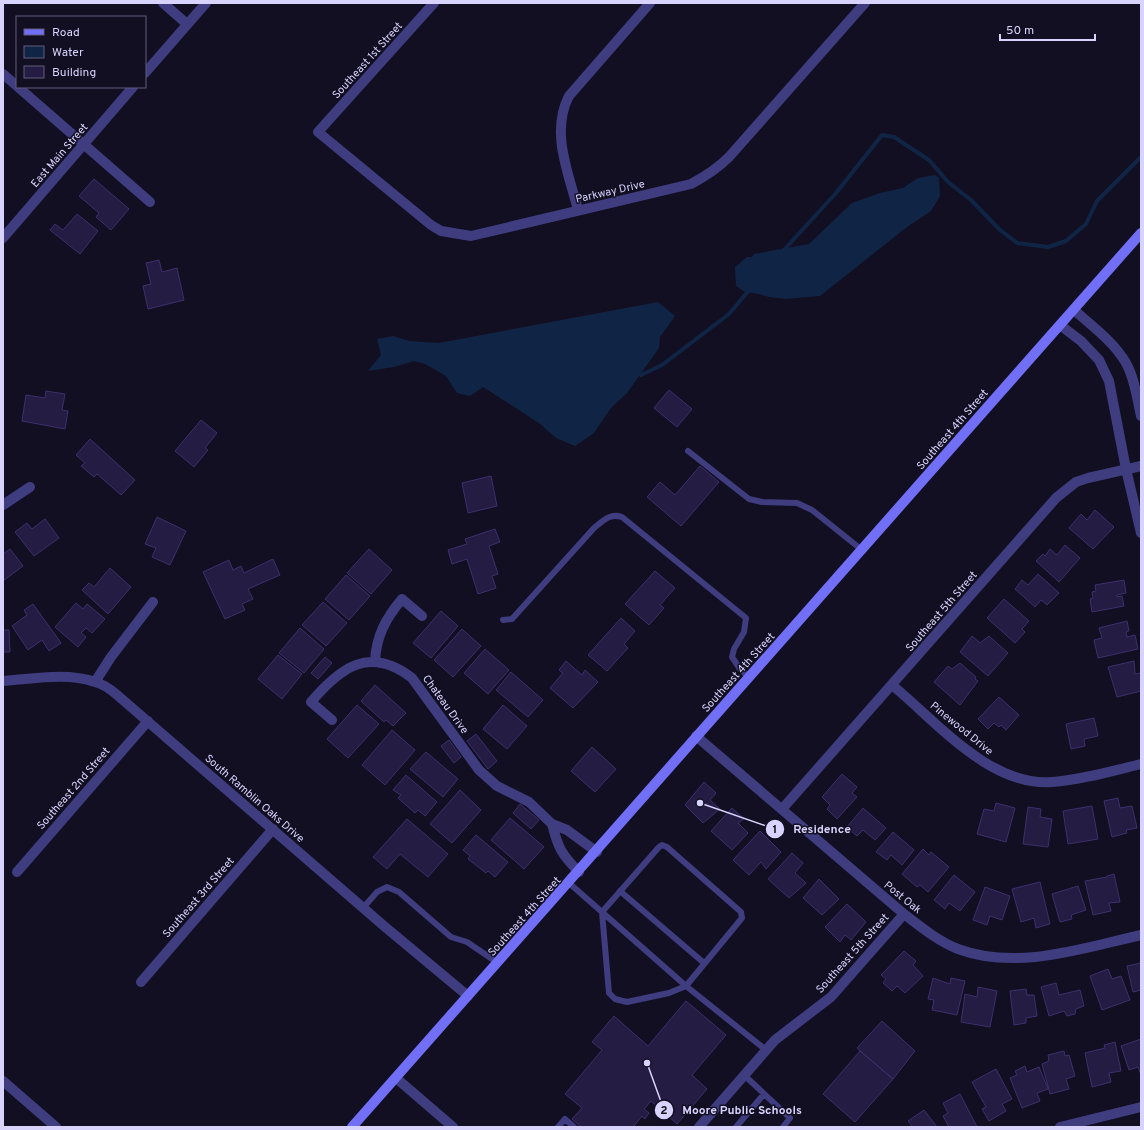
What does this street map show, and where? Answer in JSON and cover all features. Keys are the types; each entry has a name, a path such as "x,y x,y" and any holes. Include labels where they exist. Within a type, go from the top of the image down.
{"main road":[{"name":"Southeast 4th Street","path":"352,1127 569,884 696,736 1141,233"}],"street":[{"path":"162,3 187,24"},
{"path":"146,72 206,3"},
{"name":"Southeast 1st Street","path":"318,132 434,3"},
{"path":"578,210 562,148 560,120 562,108 568,96 650,3"},
{"name":"Parkway Drive","path":"318,132 422,218 441,231 471,236 691,184 718,168 865,3"},
{"path":"3,74 16,86"},
{"path":"18,88 150,202"},
{"name":"East Main Street","path":"3,238 132,88"},
{"path":"1074,310 1118,351 1126,363 1132,379 1141,416"},
{"path":"1060,325 1082,341 1100,360 1109,381 1126,469 1141,532"},
{"name":"Southeast 5th Street","path":"782,808 1056,498 1076,482 1141,466"},
{"path":"3,505 30,487"},
{"path":"375,662 379,634 391,612 402,599 422,616"},
{"path":"95,682 111,657 153,602"},
{"name":"Chateau Drive","path":"332,720 311,702 341,671 359,664 375,662 389,664 401,669 412,678 479,770 497,786 529,802 552,824 567,830 596,852"},
{"name":"South Ramblin Oaks Drive","path":"3,681 65,678 95,682 116,694 363,908 468,996"},
{"name":"Pinewood Drive","path":"892,685 965,748 988,765 1016,778 1050,782 1141,764"},
{"name":"Southeast 2nd Street","path":"17,872 148,721"},
{"name":"Post Oak","path":"696,736 782,808 904,914 940,940 957,948 979,955 1000,958 1043,956 1141,935"},
{"path":"552,824 556,842 563,856 579,872"},
{"name":"Southeast 3rd Street","path":"141,982 273,829"},
{"name":"Southeast 5th Street","path":"699,1127 766,1050 783,1033 830,997 904,914"},
{"path":"396,1078 452,1127"},
{"path":"3,1081 56,1127"},
{"path":"1060,1127 1141,1107"}],"lane":[{"path":"688,451 749,499 762,502 797,503 812,510 862,550"},
{"path":"503,620 512,619 594,528 608,517 615,515 622,517 746,618 744,632 734,649 732,657 740,669 749,677"},
{"path":"662,845 742,915 742,918 686,986 669,993 627,1002 615,999 609,993 602,912 662,845"},
{"path":"569,884 686,986 766,1050"},
{"path":"363,908 377,892 387,887 399,892 452,937 467,942 498,963"},
{"path":"620,891 704,963"},
{"path":"744,1076 790,1118 783,1127"},
{"path":"736,1127 764,1094"},
{"path":"558,1127 565,1119 574,1127"}],"water":[{"path":"935,175 939,178 940,196 931,211 907,227 820,296 785,299 745,292 736,286 735,267 747,257 752,257 754,254 809,244 852,203 880,193 903,188 918,178"},
{"path":"658,302 675,316 660,337 659,348 627,393 611,408 594,433 575,446 556,438 539,423 483,387 470,396 457,393 446,376 425,364 414,361 394,367 368,371 381,355 377,339 393,336 409,341 439,343"}],"building":[{"path":"94,179 129,209 111,230 96,217 99,213 79,196"},
{"path":"77,214 98,231 80,254 50,230 55,224 63,230"},
{"path":"159,260 162,272 177,268 184,300 148,309 143,286 151,284 146,263"},
{"path":"669,390 692,409 677,427 654,408"},
{"path":"46,391 65,394 62,410 68,411 65,429 22,421 26,395 45,398"},
{"path":"201,420 217,433 205,448 208,450 194,467 175,451"},
{"path":"90,439 135,480 121,495 97,474 94,477 81,466 85,463 76,455"},
{"path":"700,466 719,482 681,526 647,497 660,482 675,495"},
{"path":"491,476 497,506 468,513 462,483"},
{"path":"1095,510 1114,527 1093,549 1069,528 1081,514 1087,520"},
{"path":"157,517 186,531 170,565 152,557 156,548 145,544"},
{"path":"45,519 59,538 34,556 15,532 27,523 32,529"},
{"path":"495,529 500,542 489,546 498,574 492,576 496,588 478,594 467,559 452,564 448,550 467,544 465,539"},
{"path":"1065,545 1080,558 1059,582 1036,561 1043,554 1045,556 1050,549 1057,555"},
{"path":"10,549 23,566 3,581 3,554"},
{"path":"369,549 392,570 371,594 347,573"},
{"path":"273,559 280,575 248,589 253,599 242,604 245,610 225,619 203,572 229,560 233,570 241,566 244,573"},
{"path":"110,568 131,587 108,614 82,590 89,583 94,587"},
{"path":"655,571 675,588 660,605 664,608 649,625 625,604"},
{"path":"1038,574 1059,593 1047,605 1041,600 1035,607 1015,589 1022,580 1028,585"},
{"path":"346,575 370,596 349,620 325,599"},
{"path":"1124,580 1126,593 1117,595 1117,597 1122,596 1124,606 1092,612 1090,599 1093,598 1092,592 1096,591 1095,585"},
{"path":"1004,599 1029,621 1022,629 1025,632 1015,643 987,618"},
{"path":"323,602 347,623 326,646 302,625"},
{"path":"76,603 83,609 87,604 105,619 92,633 86,628 81,633 86,637 78,647 55,627"},
{"path":"33,604 61,643 49,651 42,640 28,650 12,626 27,615 24,610"},
{"path":"441,611 458,626 431,658 413,643"},
{"path":"621,618 635,631 624,644 628,648 607,671 588,655"},
{"path":"1127,621 1129,631 1126,632 1127,637 1135,635 1138,649 1098,658 1094,640 1102,638 1099,628"},
{"path":"300,628 324,649 304,673 279,653"},
{"path":"462,629 481,646 453,677 434,660"},
{"path":"3,630 9,630 10,652 3,652"},
{"path":"972,636 980,643 989,636 1008,653 988,676 960,652"},
{"path":"485,649 509,670 488,694 464,673"},
{"path":"278,655 302,674 282,699 258,679"},
{"path":"325,657 332,663 318,679 311,673"},
{"path":"566,661 582,675 585,670 598,682 573,708 550,688 563,673 559,670"},
{"path":"1134,661 1135,674 1141,673 1141,691 1117,697 1108,667"},
{"path":"960,663 976,677 975,679 978,681 960,705 934,682 948,666 952,669"},
{"path":"511,672 543,700 528,717 496,690"},
{"path":"375,685 406,713 393,726 386,720 384,722 361,701"},
{"path":"999,697 1019,715 1006,730 1001,725 999,727 994,723 988,729 978,719"},
{"path":"357,705 379,724 348,758 327,739"},
{"path":"503,705 527,726 507,749 483,729"},
{"path":"1094,718 1098,736 1084,739 1085,746 1071,749 1066,724"},
{"path":"392,730 415,750 385,785 362,765"},
{"path":"476,734 497,761 488,769 467,741"},
{"path":"449,740 461,757 454,763 441,746"},
{"path":"592,747 616,769 595,792 571,771"},
{"path":"426,752 458,779 443,797 410,769"},
{"path":"842,774 857,787 852,793 857,797 837,819 827,809 830,805 822,797"},
{"path":"406,775 437,802 425,816 418,810 415,813 398,798 401,795 393,790"},
{"path":"704,782 716,793 710,800 720,809 703,823 685,805"},
{"path":"460,790 481,810 452,843 430,824"},
{"path":"1118,798 1120,808 1132,806 1137,828 1126,830 1127,833 1112,837 1104,801"},
{"path":"996,803 1015,808 1006,842 977,834 984,809 994,811"},
{"path":"520,804 539,820 531,829 513,813"},
{"path":"1092,806 1098,839 1068,844 1063,811"},
{"path":"1028,807 1041,809 1040,817 1052,819 1048,847 1023,844"},
{"path":"732,808 744,819 738,823 748,833 732,850 711,831"},
{"path":"863,808 886,828 875,840 863,830 857,836 847,827"},
{"path":"510,818 544,847 524,869 491,840"},
{"path":"407,819 448,854 428,877 400,854 387,869 373,857"},
{"path":"760,831 781,852 766,869 761,862 749,875 733,860"},
{"path":"893,832 914,850 902,865 891,855 887,860 876,852"},
{"path":"476,835 508,862 495,877 488,871 486,873 468,859 470,856 463,850"},
{"path":"923,849 929,855 931,852 949,867 928,892 920,885 917,887 902,874"},
{"path":"792,853 803,863 795,873 806,883 789,898 768,879"},
{"path":"1114,874 1120,902 1109,903 1111,911 1093,915 1085,881 1107,877"},
{"path":"954,875 975,892 960,911 949,903 945,909 934,900"},
{"path":"819,879 839,899 822,915 803,898"},
{"path":"1040,882 1050,924 1036,928 1034,918 1021,922 1012,889"},
{"path":"1078,886 1086,910 1071,915 1072,919 1060,922 1052,894"},
{"path":"985,887 1010,896 1002,920 990,916 987,925 973,920"},
{"path":"847,904 866,922 851,940 845,935 840,942 825,927"},
{"path":"904,951 916,961 913,965 923,976 905,993 897,986 892,991 883,983 886,979 881,975"},
{"path":"1141,963 1141,990 1133,992 1127,966"},
{"path":"1108,969 1112,979 1121,976 1130,1000 1102,1010 1090,976"},
{"path":"933,978 950,984 951,978 965,981 957,1015 932,1010 934,1000 928,999"},
{"path":"1056,983 1059,995 1080,990 1084,1006 1076,1009 1075,1014 1067,1016 1064,1011 1049,1016 1041,987"},
{"path":"978,987 997,991 990,1027 961,1022 965,994 977,997"},
{"path":"1026,989 1027,995 1034,995 1037,1016 1026,1018 1026,1023 1014,1025 1010,991"},
{"path":"686,1001 726,1035 692,1075 707,1089 677,1124 651,1101 644,1109 649,1113 645,1119 642,1116 633,1127 581,1127 572,1119 582,1108 565,1094 602,1050 592,1042 614,1016 648,1046"},
{"path":"882,1021 915,1051 893,1079 857,1048"},
{"path":"1141,1039 1141,1075 1138,1067 1129,1070 1121,1046"},
{"path":"1115,1042 1121,1071 1109,1073 1111,1082 1092,1087 1085,1053 1105,1048 1104,1045"},
{"path":"860,1051 893,1079 855,1122 823,1094"},
{"path":"1064,1051 1065,1056 1069,1055 1075,1076 1066,1079 1069,1089 1050,1094 1042,1064 1049,1061 1048,1055"},
{"path":"1025,1066 1027,1072 1039,1067 1048,1089 1037,1093 1040,1101 1022,1108 1010,1078 1017,1075 1015,1071"},
{"path":"996,1069 1012,1099 1002,1104 1006,1111 989,1121 982,1109 986,1107 972,1082"},
{"path":"960,1094 977,1127 949,1127 943,1116 948,1113 943,1103"},
{"path":"924,1110 937,1127 913,1127 908,1121"}],"waterway":[{"path":"783,251 836,193 882,135 894,137 929,160 948,182 971,200 999,229 1017,243 1048,247 1066,241 1086,224 1097,201 1141,157"},
{"path":"641,375 662,365 729,314 750,289"}],"place":[{"name":"Residence","path":"700,803"},
{"name":"Moore Public Schools","path":"647,1063"}]}
